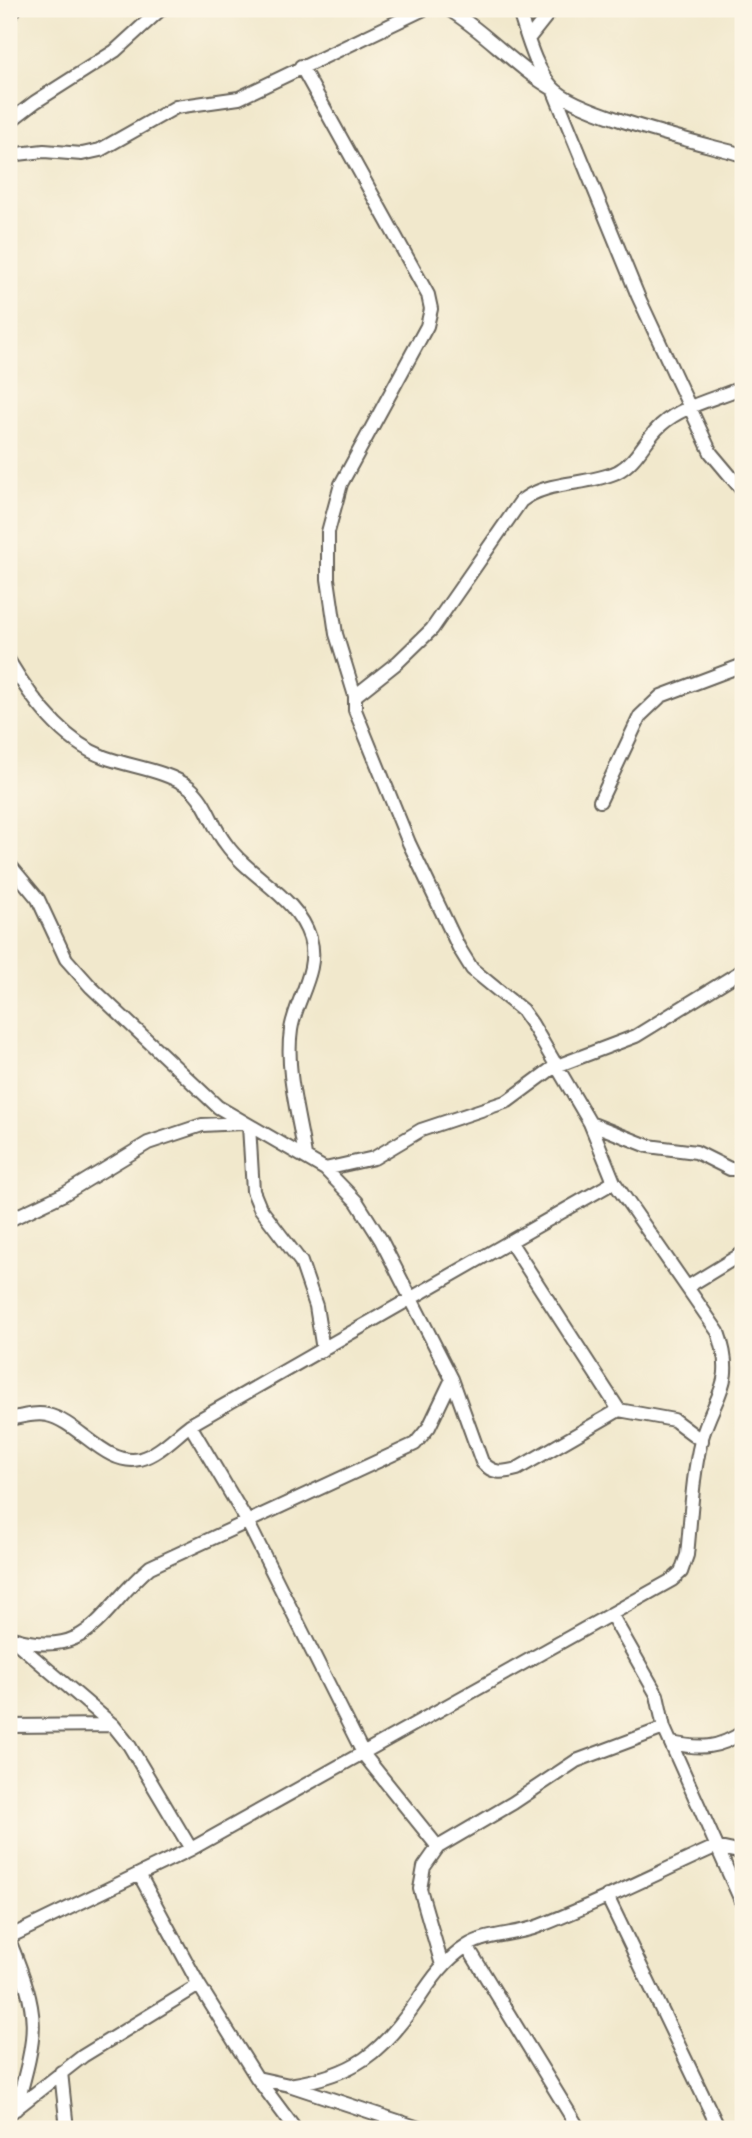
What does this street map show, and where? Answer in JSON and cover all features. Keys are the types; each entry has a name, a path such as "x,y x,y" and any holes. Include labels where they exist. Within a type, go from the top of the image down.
{"street":[{"path":"9,15 15,9"},
{"path":"9,122 115,51 162,9"},
{"path":"9,155 44,151 82,154 100,150 176,107 239,98 424,9"},
{"path":"448,9 483,34 529,75 572,101 627,122 743,155"},
{"path":"518,9 542,72 553,89 638,296 690,409 711,453 743,491"},
{"path":"529,38 552,9"},
{"path":"9,2122 34,2043 34,2013 28,1987 9,1938 191,1849 364,1755 681,1572 687,1555 702,1441 723,1389 726,1355 718,1332 689,1286 614,1182 590,1123 522,1010 471,969 409,843 355,710 355,696 336,634 328,579 328,532 341,484 428,326 431,309 428,295 301,66"},
{"path":"355,696 398,662 432,629 521,501 532,492 600,478 620,471 631,462 662,423 743,387"},
{"path":"9,661 50,719 66,732 101,756 175,779 191,789 207,809 225,844 282,896 300,921 310,938 311,970 291,1029 291,1051 305,1156"},
{"path":"600,801 640,716 661,696 743,665"},
{"path":"9,864 38,899 66,959 78,975 218,1107 324,1169 370,1220 452,1379 482,1462 489,1470 500,1473 517,1469 619,1410 674,1420 702,1441"},
{"path":"324,1169 374,1158 421,1130 489,1110 523,1093 554,1067 636,1036 743,970"},
{"path":"590,1123 648,1146 696,1152 730,1169 743,1169"},
{"path":"9,1220 64,1194 148,1143 202,1125 245,1125"},
{"path":"245,1125 253,1191 260,1208 301,1262 316,1306 323,1350"},
{"path":"9,1419 47,1415 128,1459 141,1458 157,1451 190,1424 411,1301 614,1182"},
{"path":"511,1243 619,1410"},
{"path":"689,1286 743,1253"},
{"path":"10,1636 38,1646 61,1644 78,1637 93,1626 150,1567 415,1444 429,1427 452,1379"},
{"path":"190,1424 247,1521 364,1755 438,1847"},
{"path":"611,1614 657,1695 664,1728 743,1905"},
{"path":"10,1636 113,1725 129,1745 191,1849"},
{"path":"9,1726 113,1725"},
{"path":"442,1965 420,1889 424,1867 438,1847 513,1803 576,1761 664,1728"},
{"path":"671,1743 698,1749 715,1747 743,1732"},
{"path":"289,2085 325,2080 364,2060 404,2021 442,1965 467,1946 533,1928 715,1847 743,1853"},
{"path":"139,1874 199,1985 257,2078 295,2129"},
{"path":"607,1896 719,2129"},
{"path":"467,1946 579,2129"},
{"path":"12,2112 61,2072 199,1985"},
{"path":"61,2072 67,2129"},
{"path":"257,2078 289,2085 422,2129"}]}
